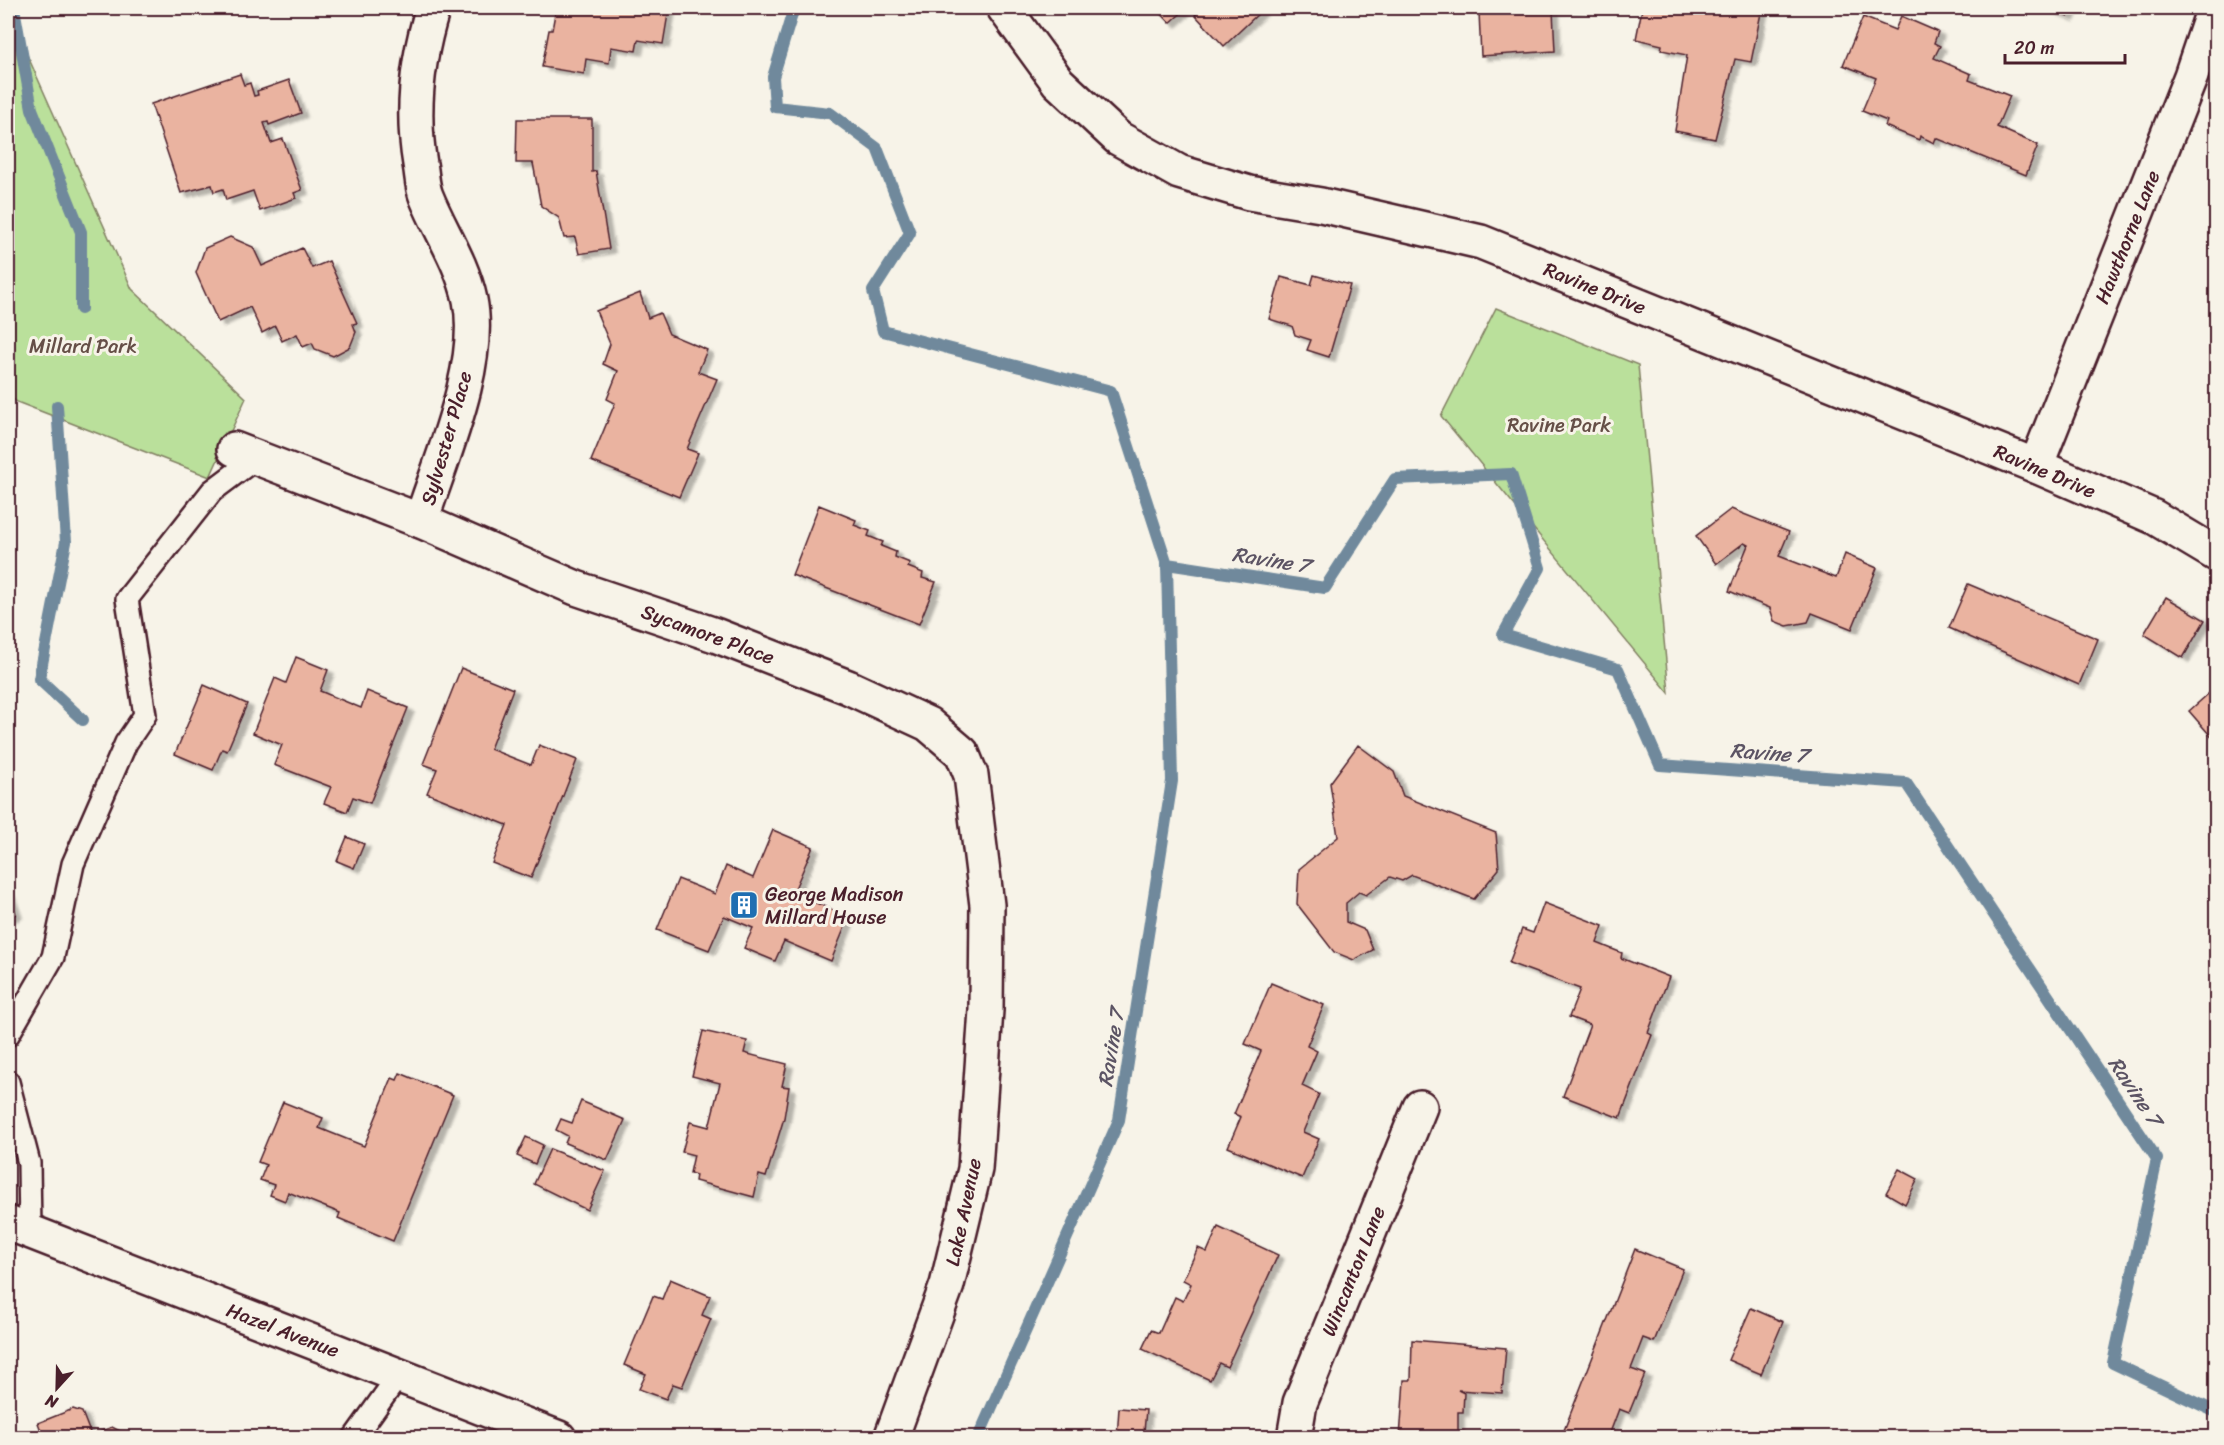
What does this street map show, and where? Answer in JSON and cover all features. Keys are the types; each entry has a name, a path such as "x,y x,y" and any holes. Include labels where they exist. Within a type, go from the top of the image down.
{"street":[{"name":"Sylvester Place","path":"422,521 464,388 472,332 470,301 453,248 425,194 414,131 417,81 426,32 434,8"},
{"name":"Ravine Drive","path":"1004,8 1058,82 1118,138 1179,172 1249,193 1321,205 1481,242 2036,466 2154,517 2217,554"},
{"name":"Hawthorne Lane","path":"2036,466 2191,76 2214,8"},
{"name":"Sycamore Place","path":"245,454 422,521 576,588 715,635 848,687 928,724 962,753 971,775 987,905 987,976"},
{"name":"Lake Avenue","path":"891,1437 947,1286 975,1170 987,976"},
{"name":"Wincanton Lane","path":"1294,1437 1300,1403 1420,1107"},
{"name":"Hazel Avenue","path":"19,1227 559,1437"}],"lane":[{"path":"8,1035 52,957 73,864 126,743 145,715 127,599 212,491 245,454"},
{"path":"8,1082 29,1163 19,1227"},
{"path":"354,1437 399,1375"}],"green space":[{"name":"Millard Park","path":"8,12 132,289 246,398 210,477 17,402 8,395"},
{"name":"Ravine Park","path":"1496,308 1638,365 1669,693 1441,416"}],"building":[{"path":"556,8 669,8 663,44 638,40 636,51 611,47 609,63 586,59 584,74 542,67"},
{"path":"1156,8 1187,8 1170,23"},
{"path":"1203,8 1257,8 1261,11 1224,46 1195,15"},
{"path":"1486,8 1580,8 1553,10 1555,51 1481,56 1479,12 1487,12"},
{"path":"1634,8 1762,8 1751,62 1735,59 1715,139 1675,131 1687,55 1661,50 1662,45 1636,39 1642,9"},
{"path":"2046,8 2072,8 2068,17"},
{"path":"1901,16 1938,32 1934,43 1940,46 1934,58 1971,74 1969,80 2010,96 1997,127 2038,145 2026,175 1936,138 1934,143 1920,136 1919,140 1885,126 1887,121 1862,111 1876,78 1843,65 1863,17 1895,30"},
{"path":"240,74 244,85 250,83 254,96 258,95 257,91 289,80 301,113 269,125 268,122 264,123 271,143 283,139 302,190 294,193 296,198 260,211 253,191 226,200 223,189 214,192 212,185 181,193 151,104"},
{"path":"517,119 592,119 592,172 596,171 609,249 579,254 575,237 564,238 559,218 541,206 533,163 516,163"},
{"path":"230,237 253,247 262,266 302,248 312,268 329,261 357,323 353,324 356,332 350,347 333,356 315,349 312,343 303,347 297,334 282,341 275,326 262,333 250,307 218,322 196,273 205,248"},
{"path":"1314,275 1350,285 1329,357 1307,350 1311,340 1295,335 1292,326 1269,319 1281,277 1311,285"},
{"path":"640,293 648,318 660,313 669,334 707,350 698,372 717,379 687,449 698,453 679,497 591,461 615,403 607,399 618,371 603,364 610,344 596,311"},
{"path":"819,505 856,520 854,525 870,531 868,536 883,542 881,546 896,552 895,557 910,563 908,567 923,573 922,578 936,582 919,624 792,575"},
{"path":"1731,509 1789,532 1779,556 1836,578 1845,554 1877,568 1852,629 1812,613 1808,622 1787,626 1774,621 1770,608 1729,591 1748,545 1744,543 1716,564 1696,536"},
{"path":"1968,584 2098,639 2079,685 1949,628"},
{"path":"2166,597 2205,620 2183,658 2144,634"},
{"path":"296,657 328,670 320,691 361,708 367,691 408,708 370,803 353,797 347,812 324,803 331,787 274,765 282,745 253,733 275,678 286,683"},
{"path":"461,668 513,689 490,749 531,765 539,745 577,760 531,878 492,863 507,825 427,793 437,769 423,764"},
{"path":"204,685 247,704 227,751 222,749 213,770 175,754"},
{"path":"2216,687 2216,742 2189,711"},
{"path":"1358,745 1394,772 1403,796 1496,833 1499,869 1474,899 1412,875 1402,881 1390,877 1366,895 1359,892 1346,903 1346,922 1365,930 1373,950 1354,960 1334,952 1297,904 1299,869 1338,837 1330,783"},
{"name":"George Madison Millard House","path":"773,830 813,847 793,893 849,917 831,961 784,941 775,961 744,948 753,928 724,916 709,950 657,930 678,879 715,894 726,866 753,878"},
{"path":"347,837 364,844 354,868 337,861"},
{"path":"8,892 16,914 8,918"},
{"path":"1544,903 1603,926 1597,943 1622,953 1621,958 1669,977 1648,1033 1652,1035 1620,1118 1563,1096 1590,1025 1569,1017 1580,989 1509,963 1522,929 1533,933"},
{"path":"1271,983 1324,1005 1307,1046 1317,1051 1302,1086 1319,1094 1303,1132 1319,1139 1302,1178 1228,1147 1241,1117 1234,1114 1261,1051 1245,1044"},
{"path":"703,1031 747,1041 744,1053 787,1064 782,1086 789,1087 784,1118 766,1177 759,1175 754,1197 695,1181 696,1175 690,1173 694,1155 682,1152 690,1122 709,1127 720,1083 692,1076"},
{"path":"400,1073 453,1095 393,1241 338,1218 340,1213 288,1192 285,1201 270,1195 274,1185 260,1180 266,1165 258,1162 283,1102 323,1118 319,1128 364,1146 392,1078 397,1080"},
{"path":"581,1101 625,1120 607,1160 565,1143 568,1136 556,1130 561,1119 572,1123"},
{"path":"526,1137 543,1145 535,1164 517,1156"},
{"path":"550,1149 605,1171 587,1210 534,1184"},
{"path":"1899,1169 1918,1179 1905,1204 1886,1193"},
{"path":"1218,1227 1278,1255 1227,1367 1219,1363 1210,1380 1142,1349 1151,1330 1159,1333 1175,1297 1183,1301 1191,1284 1183,1280 1198,1248 1207,1252"},
{"path":"1635,1249 1683,1269 1654,1342 1643,1338 1631,1369 1645,1374 1629,1413 1619,1409 1608,1438 1561,1438"},
{"path":"670,1279 710,1296 702,1315 711,1319 682,1387 673,1384 666,1399 639,1389 646,1374 624,1365 653,1296 662,1299"},
{"path":"1751,1308 1783,1322 1761,1374 1728,1360"},
{"path":"1412,1340 1506,1348 1502,1393 1458,1390 1464,1393 1463,1412 1458,1412 1458,1431 1468,1433 1473,1438 1400,1438 1404,1380 1411,1380"},
{"path":"1119,1408 1146,1410 1144,1432 1171,1433 1171,1438 1117,1438"},
{"path":"73,1409 82,1412 91,1435 112,1427 124,1433 126,1438 44,1438 38,1423"}],"waterway":[{"path":"14,8 32,109 81,232 81,309"},
{"name":"Ravine 7","path":"794,8 773,77 775,107 830,113 877,148 910,233 873,291 883,331 1111,391 1167,564 1325,588 1395,479 1511,474 1540,568 1503,635 1618,669 1660,765 1906,783 2157,1159 2113,1363 2216,1412"},
{"path":"57,406 66,542 39,679 83,720"},
{"name":"Ravine 7","path":"978,1438 1119,1120 1172,781 1167,564"}],"place":[{"name":"George Madison Millard House","path":"744,905"}]}
